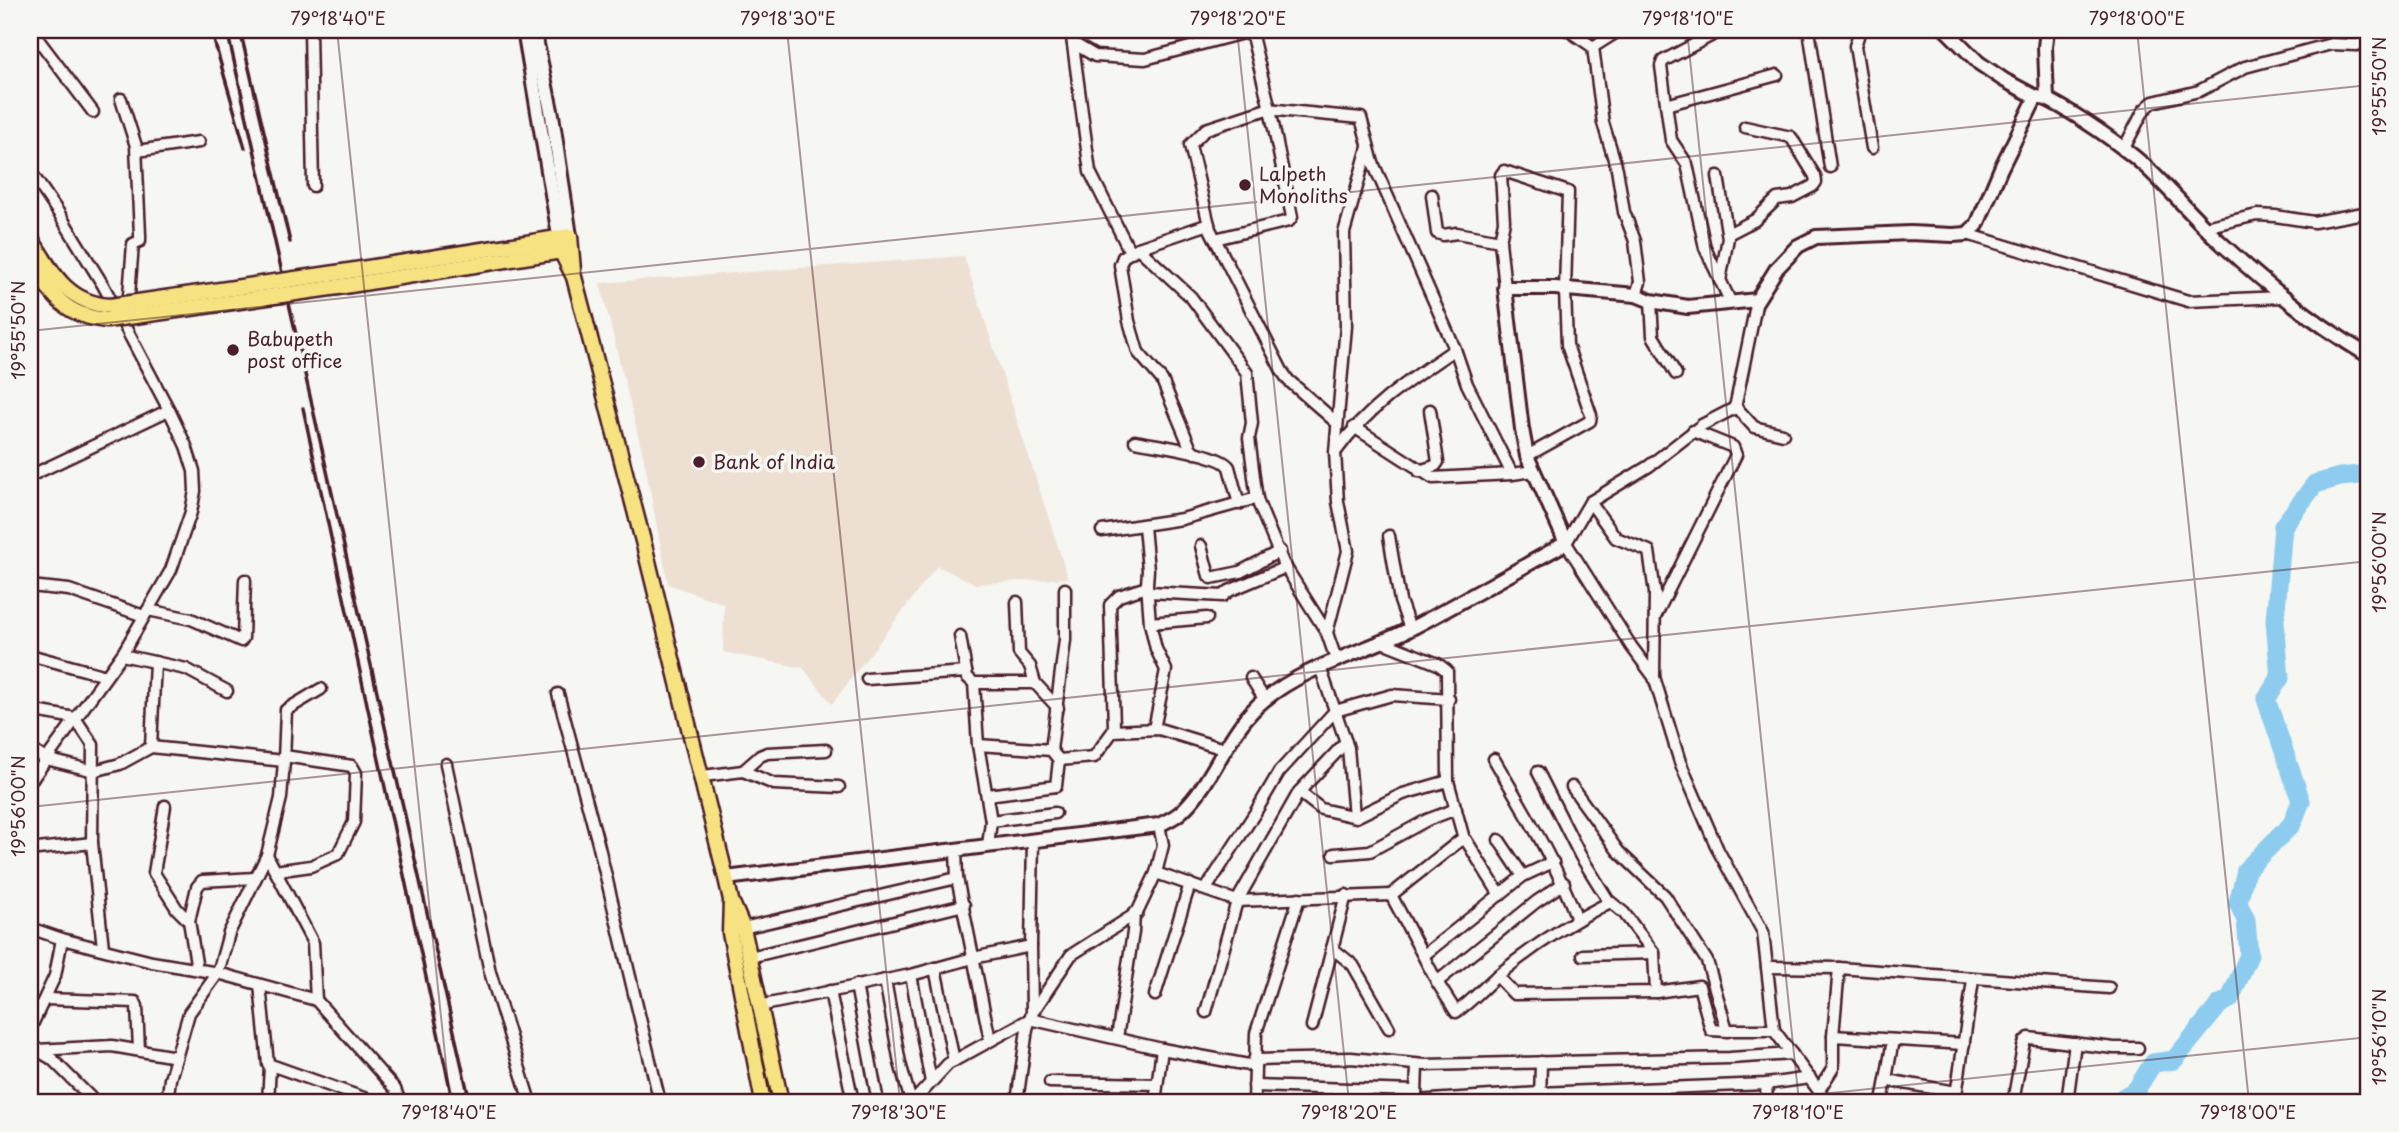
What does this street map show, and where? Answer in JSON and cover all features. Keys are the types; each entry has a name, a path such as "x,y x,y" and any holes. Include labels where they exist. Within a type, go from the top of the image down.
{"main road":[{"path":"524,30 566,243 703,776 731,900 743,928 781,1102"},
{"path":"534,30 552,115 566,243"},
{"path":"1946,30 1979,63 2004,80 2063,107 2143,165 2205,227 2283,297 2346,343 2369,356"},
{"path":"726,878 1159,825 1180,813 1202,789 1246,716 1285,685 1336,659 1410,629 1566,543 1527,456 1521,429 1505,288 1565,289 1636,295 1651,301 1688,307 1757,300 1777,268 1798,246 1816,237 1910,233 1967,234 1977,225 2001,168 2042,98 2046,30"},
{"path":"30,237 62,286 86,302 98,305 110,306 337,280"},
{"path":"30,260 52,295 60,302 79,315 107,320 566,243"},
{"path":"731,900 730,933 762,1102"}],"street":[{"path":"30,30 93,112"},
{"path":"310,30 313,186"},
{"path":"1071,30 1090,172 1134,250 1191,297 1247,373 1252,423 1249,438 1257,501 1286,567 1327,633 1336,659"},
{"path":"1568,30 1593,47 1603,124 1617,169 1624,212 1635,241 1640,282 1636,295"},
{"path":"1593,47 1620,30"},
{"path":"1731,303 1705,248 1687,164 1671,140 1661,69 1663,61 1716,33 1746,30"},
{"path":"1809,30 1830,167"},
{"path":"1860,30 1856,46 1872,149"},
{"path":"1073,43 1095,56 1145,59 1243,33 1255,40 1291,219 1215,239"},
{"path":"2123,150 2144,110 2153,102 2199,90 2245,67 2331,44 2357,45 2369,40"},
{"path":"1666,105 1777,75"},
{"path":"121,99 137,151 140,241 132,244 127,333"},
{"path":"1337,423 1284,376 1215,239 1190,145 1206,130 1270,109 1361,118 1373,163 1455,349 1467,384 1512,474"},
{"path":"1728,233 1755,220 1777,199 1792,197 1816,183 1815,176 1791,137 1745,127"},
{"path":"137,151 199,142"},
{"path":"1327,633 1348,551 1338,497 1335,452 1346,326 1344,233 1369,146"},
{"path":"30,171 103,285 169,410 186,446 194,471 195,491 172,570 122,655 30,782"},
{"path":"1505,288 1500,241 1504,220 1503,172 1568,192 1565,289 1567,348 1591,418 1527,456"},
{"path":"1717,176 1728,233 1720,281"},
{"path":"1432,195 1437,233 1457,233 1500,241"},
{"path":"2205,227 2257,215 2314,222 2369,212"},
{"path":"1195,453 1162,380 1138,352 1129,321 1120,265 1123,257 1134,250 1209,223"},
{"path":"1967,234 2188,301 2283,297"},
{"path":"1654,677 1631,646 1566,543 1591,502 1650,466 1693,431 1735,406 1757,300"},
{"path":"1651,301 1653,336 1676,374"},
{"path":"1335,452 1354,427 1391,393 1455,349"},
{"path":"1735,406 1754,427 1783,434"},
{"path":"30,476 169,410"},
{"path":"1419,471 1435,466 1438,462 1430,410"},
{"path":"1354,427 1433,478 1534,471"},
{"path":"1655,617 1736,455 1733,446 1693,431"},
{"path":"1135,441 1222,460 1227,464 1238,504"},
{"path":"1102,531 1181,519 1257,501"},
{"path":"1591,502 1616,538 1649,551 1655,593 1654,677 1680,762 1718,850 1763,932 1774,1030 1827,1102"},
{"path":"1144,526 1150,624 1166,674 1154,729"},
{"path":"1389,536 1400,601 1410,629"},
{"path":"1200,546 1211,578 1240,572 1280,551"},
{"path":"1059,760 1094,757 1113,731 1110,605 1119,596 1148,588 1223,596 1228,591 1286,567"},
{"path":"30,586 69,590 146,613 191,619 241,640 245,580"},
{"path":"1051,750 1065,640 1065,589"},
{"path":"1017,602 1019,653 1029,664 1035,683 1058,708"},
{"path":"1150,624 1207,618"},
{"path":"960,636 967,677 974,683 1035,683"},
{"path":"1379,641 1443,667 1449,677 1448,781 1464,839 1500,895"},
{"path":"30,655 106,676"},
{"path":"122,655 190,671 227,691"},
{"path":"151,747 155,662"},
{"path":"1320,667 1346,742 1354,816"},
{"path":"867,679 966,672"},
{"path":"1251,678 1265,700"},
{"path":"974,683 978,745 991,821 988,846"},
{"path":"167,1102 170,1079 189,1013 218,973 229,933 267,855 281,798 286,710 321,690"},
{"path":"558,694 598,843 660,1102"},
{"path":"1206,889 1279,772 1335,711 1400,694 1448,699"},
{"path":"30,710 75,719 93,743 92,843 103,948"},
{"path":"1113,731 1154,729 1224,749"},
{"path":"1206,1012 1237,901 1299,792 1346,742"},
{"path":"978,745 1051,750 1059,760 1056,786 988,795"},
{"path":"30,749 46,759 94,771 120,764 151,747 352,766 356,773 354,822 335,856 307,867 275,871"},
{"path":"743,771 767,753 826,750"},
{"path":"1494,759 1564,883 1577,919"},
{"path":"446,764 490,972 530,1102"},
{"path":"703,776 743,771 774,784 839,787"},
{"path":"1538,772 1580,855 1610,902 1625,913 1654,953 1656,992"},
{"path":"1299,792 1321,809 1354,816 1363,815 1409,792 1448,781"},
{"path":"1572,787 1618,851 1665,896 1700,950 1707,961 1728,1031"},
{"path":"165,806 154,873 177,909 189,921"},
{"path":"1334,854 1370,851 1427,820 1456,809"},
{"path":"991,821 1055,813"},
{"path":"1017,1102 1031,1016 1071,955 1137,913 1156,873 1163,845 1159,825"},
{"path":"1156,873 1237,901 1391,895 1460,839 1464,839"},
{"path":"1031,1016 1033,840"},
{"path":"1499,840 1522,876"},
{"path":"30,848 92,843"},
{"path":"956,850 957,878 990,1041"},
{"path":"267,855 313,943 316,1000"},
{"path":"1424,955 1522,876 1553,862"},
{"path":"197,969 189,921 197,887 202,881 255,878"},
{"path":"743,928 957,878"},
{"path":"1437,982 1536,902 1564,883"},
{"path":"1155,995 1190,884"},
{"path":"1312,1026 1346,895"},
{"path":"1391,895 1456,1012 1497,976 1577,919 1610,902"},
{"path":"1254,1102 1256,1033 1299,898"},
{"path":"750,957 964,905"},
{"path":"1117,1038 1134,913"},
{"path":"30,928 152,962 218,973 316,1000 396,1089 400,1102"},
{"path":"30,1029 59,963 62,939"},
{"path":"760,1006 911,975 1031,946"},
{"path":"1332,948 1353,965 1390,1028"},
{"path":"1583,955 1654,953"},
{"path":"1767,967 1839,968 2109,988"},
{"path":"936,968 954,1061"},
{"path":"1819,1090 1832,1072 1839,968"},
{"path":"911,975 931,1082"},
{"path":"1497,976 1514,994 1656,992 1699,986 1711,1030 1774,1030"},
{"path":"885,980 900,1063 912,1102 954,1061 1031,1016 1162,1049 1254,1063 1351,1058 1417,1065 1730,1058 1792,1054"},
{"path":"1886,1080 1955,1097 1973,980"},
{"path":"260,985 266,1059 270,1066 268,1102"},
{"path":"856,985 878,1102"},
{"path":"830,991 853,1102"},
{"path":"45,999 135,1002 139,1051"},
{"path":"1833,1036 1964,1044"},
{"path":"2013,1102 2025,1041 2036,1038 2114,1048 2138,1048"},
{"path":"1882,1102 1894,1040"},
{"path":"2067,1102 2075,1044"},
{"path":"33,1048 113,1046 176,1057"},
{"path":"33,1048 54,1061 96,1102"},
{"path":"1155,1102 1162,1049"},
{"path":"1540,1098 1541,1062"},
{"path":"1416,1098 1417,1065"},
{"path":"270,1066 374,1102"},
{"path":"1254,1086 1416,1098 1540,1098 1591,1097 1766,1084 1810,1077"},
{"path":"1050,1082 1157,1084"},
{"path":"1766,1084 1767,1102"}],"shaded area":[{"path":"964,256 1068,578 976,584 937,566 832,704 803,668 723,652 724,604 668,584 644,459 600,283"}],"waterway":[{"path":"2116,1102 2136,1090 2153,1063 2174,1060 2220,1004 2230,999 2249,955 2246,920 2238,903 2246,870 2292,824 2301,801 2266,699 2280,678 2275,621 2283,526 2315,484 2340,477 2369,474"}],"railway":[{"path":"211,30 245,148"},
{"path":"227,30 470,1102"},
{"path":"240,30 290,242"},
{"path":"303,408 453,1102"}],"place":[{"name":"Lalpeth Monoliths","path":"1245,185"},
{"name":"Babupeth post office","path":"233,350"},
{"name":"Bank of India","path":"699,462"}]}
